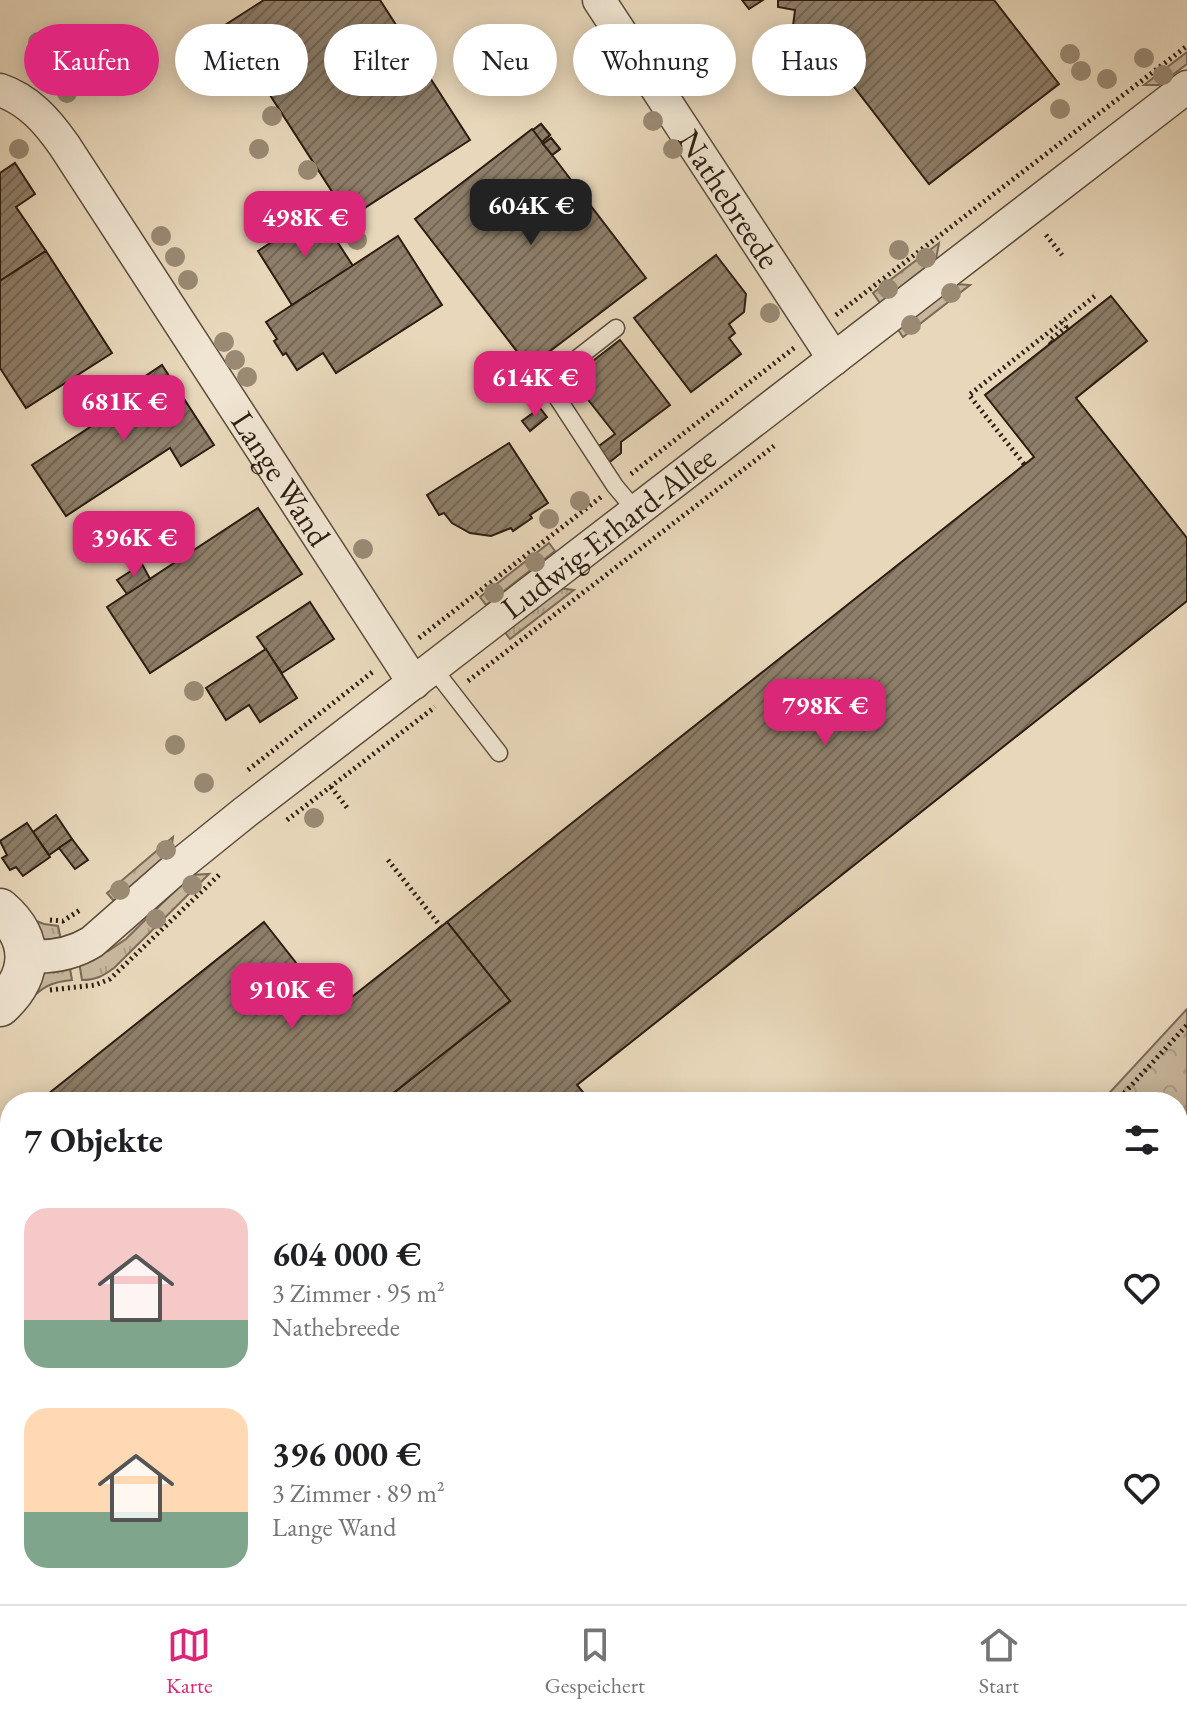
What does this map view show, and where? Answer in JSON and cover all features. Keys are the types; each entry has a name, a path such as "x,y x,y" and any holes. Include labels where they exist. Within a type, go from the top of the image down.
{"street":[{"name":"Nathebreede","path":"599,0 834,359"},
{"name":"Ludwig-Erhard-Allee","path":"26,956 56,956 92,942 244,813 1187,87"},
{"name":"Lange Wand","path":"0,90 32,107 64,145 424,676"},
{"path":"0,909 12,919 22,936 26,956 23,976 13,995 0,1006"}],"lane":[{"path":"616,328 547,382 615,486 636,511"},
{"path":"424,676 453,693 499,753"}],"path":[{"path":"838,314 1187,46"},
{"path":"1046,235 1062,255"},
{"path":"1024,464 969,395 1095,296 1093,293"},
{"path":"1051,343 1049,341 1066,327 1062,322"},
{"path":"284,823 779,442"},
{"path":"237,778 353,687"},
{"path":"331,787 348,809"},
{"path":"388,860 441,927"},
{"path":"43,995 50,989 95,985 110,979 229,865"},
{"path":"42,918 63,921 86,905"},
{"path":"1125,1092 1187,1025"}],"green space":[{"path":"1187,52 1187,64 1159,85 1144,85"},
{"path":"939,243 936,259 880,303 873,293"},
{"path":"954,284 970,285 903,337 897,328"},
{"path":"549,543 555,551 486,605 480,597"},
{"path":"559,588 574,590 510,639 504,631"},
{"path":"173,837 171,852 114,901 107,893"},
{"path":"209,874 114,968 99,977 82,980 79,962 108,951 126,939 191,875"},
{"path":"31,919 58,926 62,944 41,941"},
{"path":"69,963 72,980 46,987 26,1003 41,971"},
{"path":"1187,1009 1187,1092 1110,1092"}],"building":[{"path":"264,0 380,0 395,24 324,24 324,96 437,96 437,89 470,140 349,218 271,96 308,96 308,24 227,24"},
{"path":"742,0 763,0 749,9"},
{"path":"778,0 994,0 1059,84 929,184 861,96 866,96 866,24 793,24 795,10 778,7"},
{"path":"541,124 550,135 543,144 551,138 560,149 552,155 646,278 529,367 415,219"},
{"path":"541,124 550,135 542,142 533,130"},
{"path":"551,138 560,149 552,155 543,144"},
{"path":"15,163 35,194 16,207 46,251 0,281 0,173"},
{"path":"318,212 353,266 292,305 258,251"},
{"path":"398,236 442,305 336,373 323,353 297,370 286,353 283,355 266,322"},
{"path":"46,251 112,353 26,408 0,368 0,281"},
{"path":"716,255 746,294 744,312 729,324 735,333 729,338 741,354 691,392 634,318"},
{"path":"1111,296 1147,341 1076,398 1187,538 1187,601 577,1085 583,1092 395,1092 510,1001 447,922 1034,457 985,395"},
{"path":"620,340 670,405 621,442 621,453 607,464 595,449 615,434 571,378"},
{"path":"162,365 214,445 181,466 170,448 66,516 32,465 136,397 129,387"},
{"path":"540,408 547,417 530,431 522,421"},
{"path":"509,443 548,503 513,531 511,528 491,536 470,533 452,523 444,513 439,515 427,495"},
{"path":"258,508 302,574 150,673 107,607"},
{"path":"142,564 150,579 127,594 117,580"},
{"path":"310,602 334,639 282,673 257,637"},
{"path":"266,649 297,698 260,722 249,705 226,720 206,688"},
{"path":"56,815 72,839 49,855 33,832"},
{"path":"27,823 50,857 23,876 16,867 10,870 2,858 7,855 0,841"},
{"path":"72,839 88,860 75,869 59,848"},
{"path":"264,922 334,1011 447,922 510,1001 395,1092 51,1092"}]}
